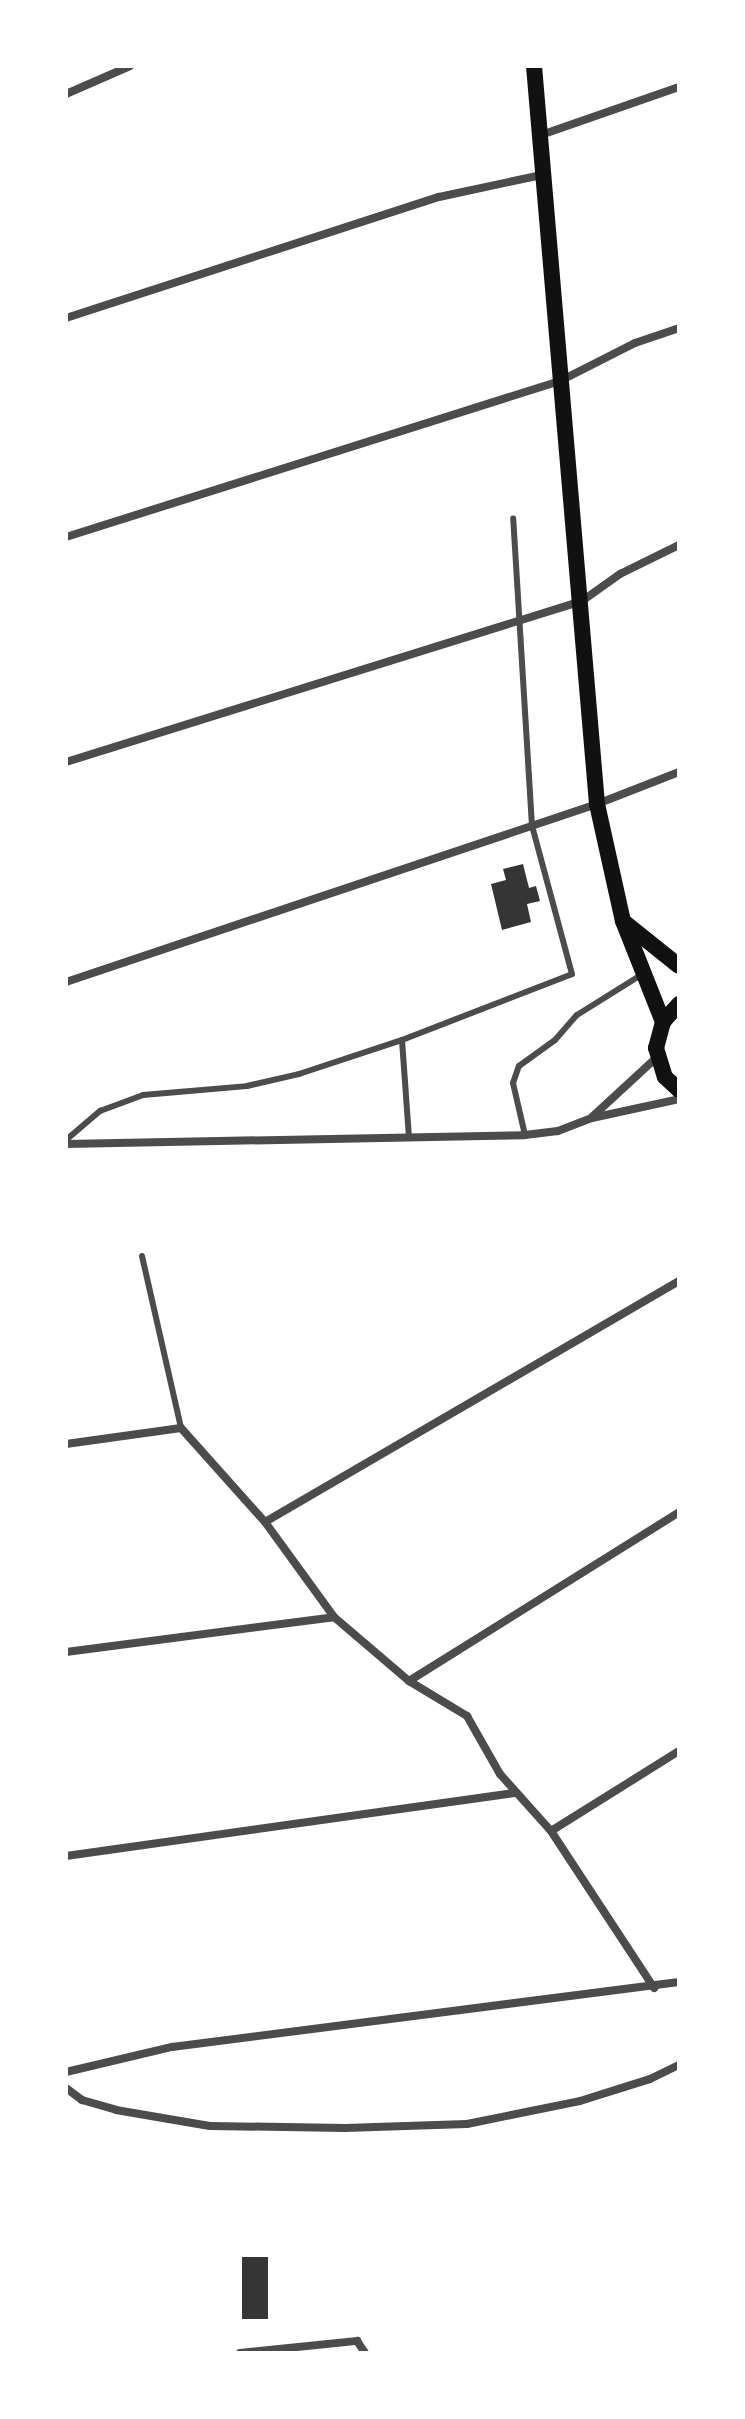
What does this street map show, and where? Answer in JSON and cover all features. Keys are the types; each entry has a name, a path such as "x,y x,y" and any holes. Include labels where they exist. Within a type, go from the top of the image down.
{"main road":[{"path":"534,66 597,804 623,921 663,1022"},
{"path":"623,921 679,966"},
{"path":"679,1004 663,1022 657,1057 665,1077 679,1090"}],"street":[{"path":"66,94 130,66"},
{"path":"541,135 679,87"},
{"path":"66,318 439,197 542,175"},
{"path":"66,537 560,381 635,343 679,328"},
{"path":"66,762 582,601 620,574 679,545"},
{"path":"66,982 597,804 679,772"},
{"path":"592,1118 657,1057"},
{"path":"66,1142 525,1135 558,1131 592,1118 679,1099"},
{"path":"265,1522 679,1281"},
{"path":"66,1444 181,1428 265,1522 334,1617 409,1681 467,1716 515,1793 551,1831 654,1988"},
{"path":"409,1681 679,1512"},
{"path":"66,1652 334,1617"},
{"path":"551,1831 679,1751"},
{"path":"66,1856 515,1793"},
{"path":"66,2072 172,2047 654,1988 679,1982"},
{"path":"66,2088 82,2100 116,2110 210,2126 345,2128 467,2124 580,2101 650,2079 679,2065"},
{"path":"240,2353 357,2341 365,2353"}],"lane":[{"path":"66,1142 100,1111 143,1095 247,1086 402,1040 572,974 532,826 522,619 513,519"},
{"path":"525,1135 513,1083 519,1066 555,1040 577,1015 643,973"},
{"path":"402,1040 409,1138"},
{"path":"142,1256 181,1428"}],"building":[{"path":"523,864 529,888 536,886 540,901 527,904 531,922 502,930 491,884 506,880 503,869"},
{"path":"242,2257 268,2257 268,2319 242,2319"}]}
